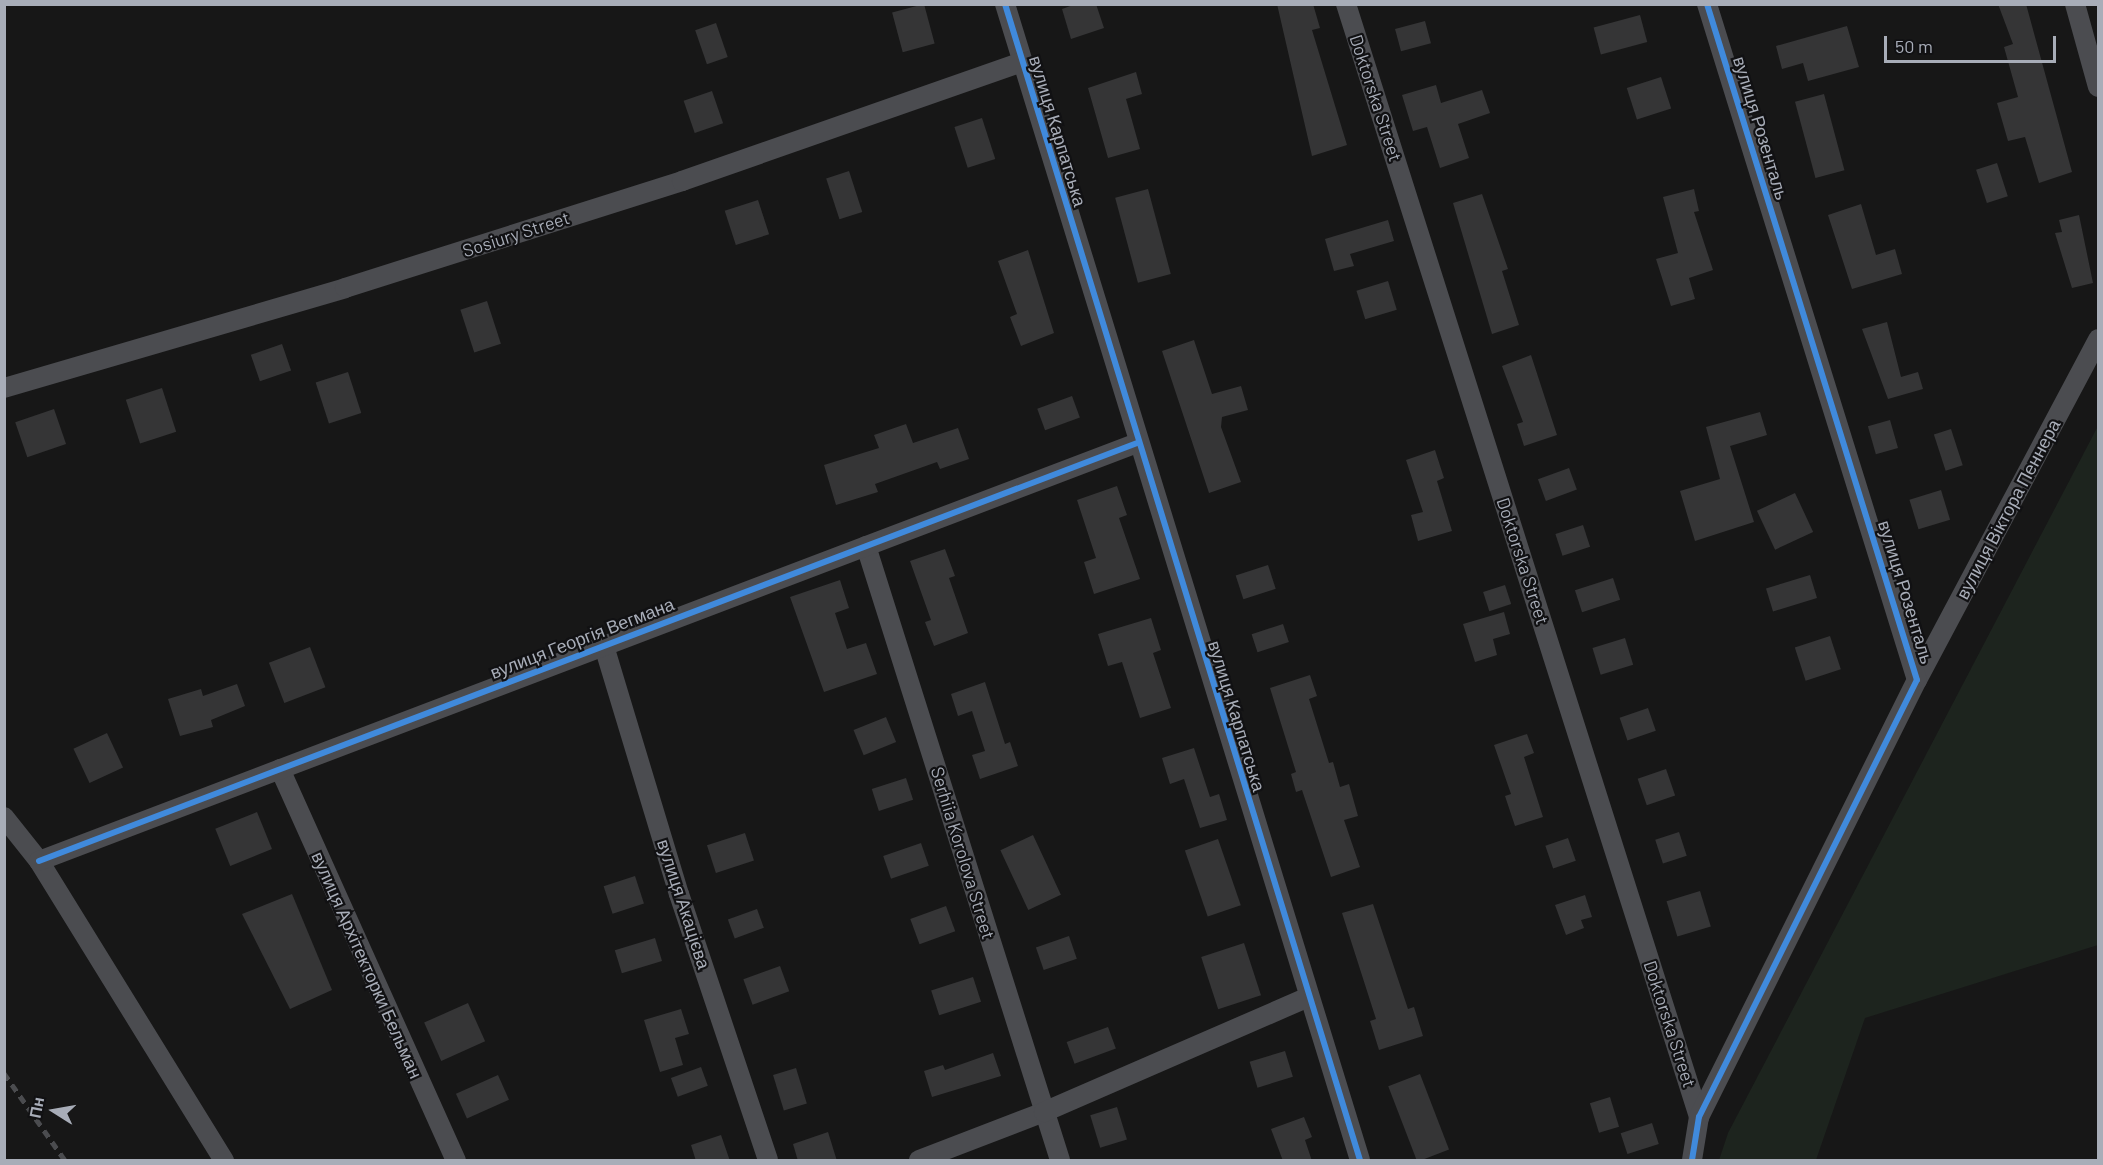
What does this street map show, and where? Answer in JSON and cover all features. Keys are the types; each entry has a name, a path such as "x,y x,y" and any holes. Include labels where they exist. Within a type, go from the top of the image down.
{"street":[{"name":"вулиця Карпатська","path":"1005,4 1137,443 1360,1161"},
{"name":"Doktorska Street","path":"1346,4 1699,1117"},
{"name":"вулиця Розенталь","path":"1692,1161 1699,1117 1917,680 1707,4"},
{"path":"2075,4 2098,87"},
{"name":"Sosiury Street","path":"4,388 345,288 682,181 1021,62"},
{"name":"вулиця Віктора Пеннера","path":"1917,680 2098,339"},
{"name":"вулиця Георгія Вегмана","path":"39,861 1137,443"},
{"name":"Serhiia Korolova Street","path":"866,546 1060,1161"},
{"name":"вулиця Акацієва","path":"604,646 679,894 768,1161"},
{"name":"вулиця Архітекторки Бельман","path":"280,769 456,1161"},
{"path":"4,817 39,861 224,1161"},
{"path":"919,1161 1044,1112 1309,997"}],"shaded area":[{"path":"2098,426 2098,945 1865,1018 1816,1160 1719,1160 1728,1133"}],"building":[{"path":"924,4 935,44 903,52 892,13"},
{"path":"1076,4 1096,4 1104,28 1071,39 1062,9"},
{"path":"1277,4 1313,4 1320,28 1312,30 1347,145 1312,156"},
{"path":"1998,4 2026,4 2072,172 2039,183 2025,137 2008,141 1997,103 2018,97 2004,47 2013,44"},
{"path":"1640,15 1647,42 1601,54 1594,27"},
{"path":"1425,21 1431,43 1401,51 1395,29"},
{"path":"716,23 728,57 707,64 695,30"},
{"path":"1847,26 1859,67 1808,81 1803,63 1782,69 1776,46"},
{"path":"1136,72 1142,94 1126,99 1140,149 1108,158 1088,88"},
{"path":"1661,77 1671,108 1637,120 1627,88"},
{"path":"1436,85 1441,103 1482,90 1490,113 1458,124 1469,158 1440,168 1427,127 1413,131 1402,95"},
{"path":"712,91 723,123 695,133 684,101"},
{"path":"1824,94 1844,170 1815,178 1795,102"},
{"path":"982,118 995,159 968,168 954,127"},
{"path":"1997,163 2008,196 1987,203 1976,170"},
{"path":"849,171 862,212 839,219 826,178"},
{"path":"1148,189 1171,274 1138,283 1115,198"},
{"path":"1694,189 1699,211 1694,212 1713,270 1689,278 1695,299 1671,306 1656,259 1678,253 1663,197"},
{"path":"1482,194 1508,269 1502,271 1519,325 1492,334 1453,203"},
{"path":"758,200 769,234 736,245 725,211"},
{"path":"1861,204 1876,255 1895,249 1902,274 1852,289 1828,215"},
{"path":"2079,215 2093,283 2072,288 2055,233 2062,232 2059,220"},
{"path":"1388,220 1394,241 1350,254 1354,266 1334,271 1325,239"},
{"path":"1028,250 1054,333 1021,346 1010,317 1017,314 998,261"},
{"path":"1388,281 1397,310 1365,319 1356,291"},
{"path":"487,301 501,344 474,352 460,310"},
{"path":"1887,322 1901,377 1918,372 1923,389 1888,399 1862,329"},
{"path":"1194,340 1212,394 1241,386 1248,410 1222,417 1221,427 1241,482 1209,493 1162,351"},
{"path":"282,344 291,370 260,381 251,355"},
{"path":"1531,355 1557,435 1524,446 1517,424 1523,422 1502,366"},
{"path":"348,372 361,413 329,423 316,383"},
{"path":"162,388 176,432 140,443 126,400"},
{"path":"1072,396 1080,418 1045,430 1037,409"},
{"path":"54,409 66,444 27,457 15,422"},
{"path":"1760,412 1767,435 1730,446 1754,522 1695,541 1680,491 1720,479 1706,427"},
{"path":"1890,420 1898,448 1876,454 1868,426"},
{"path":"906,424 913,443 958,428 969,459 940,469 937,462 875,484 878,492 836,505 824,465 879,448 874,435"},
{"path":"1951,429 1963,465 1946,471 1934,435"},
{"path":"1435,450 1444,478 1437,481 1452,531 1418,541 1411,515 1423,512 1406,460"},
{"path":"1569,468 1577,490 1546,501 1538,479"},
{"path":"1117,486 1127,515 1119,518 1140,579 1094,594 1084,562 1096,558 1077,500"},
{"path":"1941,490 1950,520 1919,529 1909,500"},
{"path":"1795,493 1813,532 1775,550 1757,511"},
{"path":"1583,525 1590,547 1563,556 1555,534"},
{"path":"945,549 955,576 949,578 968,633 934,646 925,622 931,620 910,561"},
{"path":"1268,565 1276,589 1243,599 1236,576"},
{"path":"1810,575 1817,598 1773,611 1766,588"},
{"path":"1613,578 1620,600 1582,612 1575,590"},
{"path":"840,580 849,608 835,613 847,649 866,643 877,674 824,692 790,597"},
{"path":"1505,585 1511,604 1489,611 1483,592"},
{"path":"1504,612 1510,634 1493,639 1497,655 1475,662 1463,624"},
{"path":"1151,618 1161,650 1153,653 1171,708 1140,718 1122,662 1108,666 1098,634"},
{"path":"1283,624 1289,642 1257,652 1252,634"},
{"path":"1830,636 1841,669 1806,681 1795,647"},
{"path":"1625,638 1633,665 1601,675 1592,648"},
{"path":"310,647 325,687 284,703 269,663"},
{"path":"1310,675 1317,696 1309,699 1329,763 1333,762 1340,787 1349,784 1358,816 1344,820 1360,867 1331,877 1302,790 1296,792 1291,774 1296,772 1270,688"},
{"path":"985,682 1005,744 1010,742 1018,766 980,779 972,755 985,751 972,711 958,716 951,694"},
{"path":"237,684 245,706 211,720 213,727 180,736 168,699 201,689 203,696"},
{"path":"1648,708 1656,731 1627,740 1620,718"},
{"path":"886,717 896,742 864,755 854,730"},
{"path":"107,733 123,767 90,783 73,749"},
{"path":"1527,734 1534,753 1524,757 1543,817 1515,826 1505,796 1511,794 1494,745"},
{"path":"1194,748 1210,797 1219,794 1227,820 1200,828 1184,779 1170,784 1162,758"},
{"path":"1666,769 1675,795 1647,805 1638,779"},
{"path":"906,778 913,800 879,811 872,789"},
{"path":"257,812 272,849 230,866 215,829"},
{"path":"1679,832 1687,856 1663,864 1655,840"},
{"path":"745,833 754,861 716,873 707,845"},
{"path":"1033,835 1061,895 1028,910 1000,850"},
{"path":"1568,838 1576,861 1553,869 1545,846"},
{"path":"1218,839 1241,905 1208,917 1185,850"},
{"path":"921,843 929,866 891,879 883,856"},
{"path":"635,876 644,904 613,914 604,886"},
{"path":"1700,891 1711,926 1677,937 1667,901"},
{"path":"292,894 332,990 290,1009 242,914"},
{"path":"1585,895 1592,917 1581,920 1584,928 1566,935 1555,905"},
{"path":"1373,904 1408,1009 1414,1007 1423,1036 1379,1050 1370,1021 1376,1019 1342,913"},
{"path":"946,906 955,931 920,944 910,919"},
{"path":"757,909 764,928 735,938 728,920"},
{"path":"1069,936 1077,959 1044,970 1036,947"},
{"path":"655,938 662,961 622,973 615,950"},
{"path":"1244,943 1261,995 1218,1009 1201,957"},
{"path":"780,966 789,991 753,1005 743,979"},
{"path":"973,977 981,1002 939,1015 931,991"},
{"path":"468,1003 485,1041 441,1061 424,1023"},
{"path":"681,1009 689,1034 675,1038 683,1065 660,1072 644,1020"},
{"path":"1108,1027 1116,1049 1075,1064 1067,1042"},
{"path":"1285,1051 1293,1077 1258,1088 1250,1062"},
{"path":"993,1053 1001,1076 932,1097 924,1071 943,1065 945,1070"},
{"path":"701,1067 708,1086 678,1097 671,1078"},
{"path":"796,1068 807,1103 784,1110 773,1075"},
{"path":"1420,1074 1449,1150 1417,1160 1388,1086"},
{"path":"498,1075 509,1100 467,1118 456,1094"},
{"path":"1610,1097 1619,1127 1599,1133 1590,1103"},
{"path":"1117,1107 1127,1140 1100,1148 1090,1115"},
{"path":"1304,1117 1312,1137 1305,1140 1312,1161 1283,1161 1271,1129"},
{"path":"1652,1123 1659,1144 1627,1154 1621,1133"},
{"path":"828,1132 837,1161 798,1161 793,1144"},
{"path":"721,1135 730,1161 696,1161 691,1145"}],"railway":[{"path":"4,1073 65,1160"}],"cycle path":[{"path":"1005,4 1360,1160"},
{"path":"1692,1160 1699,1117 1917,680 1707,4"},
{"path":"39,861 1137,443"}]}
